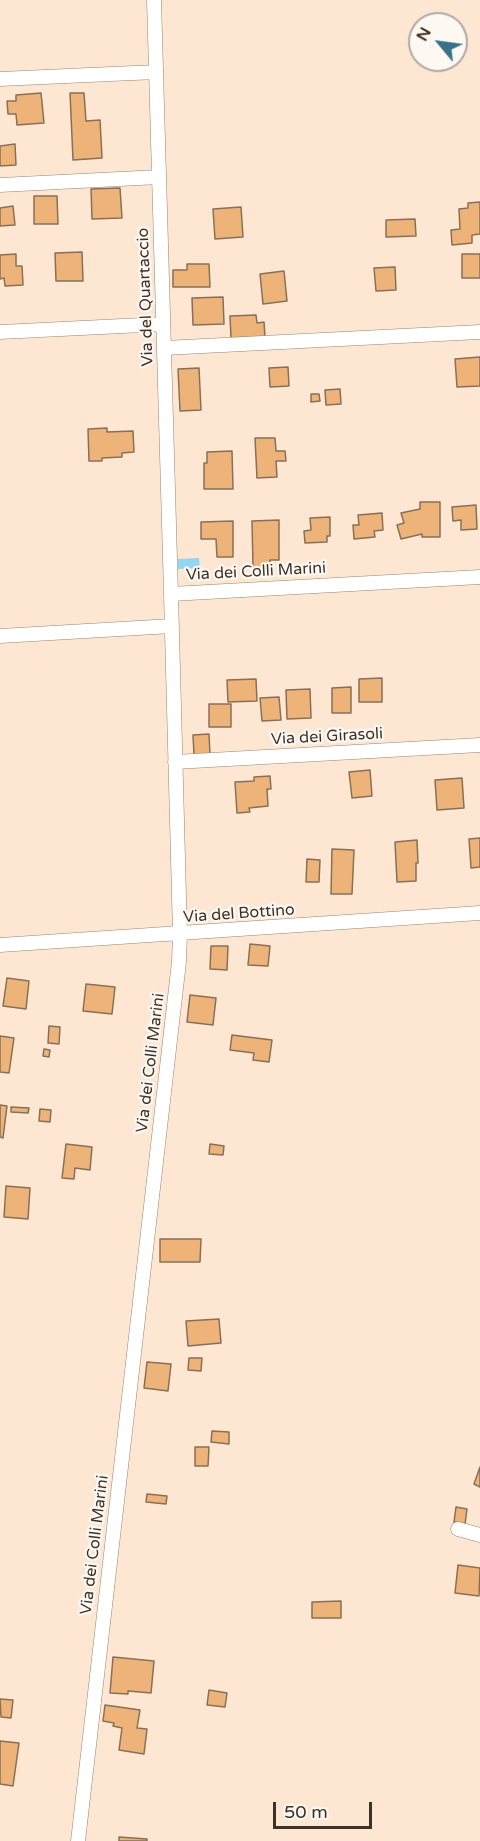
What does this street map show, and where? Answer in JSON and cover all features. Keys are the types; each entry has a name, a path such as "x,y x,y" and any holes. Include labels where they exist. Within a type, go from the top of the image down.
{"street":[{"name":"Via del Quartaccio","path":"154,0 171,594"},
{"path":"0,79 156,72"},
{"path":"0,185 159,177"},
{"path":"0,332 163,324"},
{"path":"164,348 480,332"},
{"name":"Via dei Colli Marini","path":"78,1841 179,962 171,594 480,577"},
{"path":"0,636 171,626"},
{"name":"Via dei Girasoli","path":"175,762 480,745"},
{"name":"Via del Bottino","path":"0,945 480,913"},
{"path":"458,1529 480,1535"}],"water":[{"path":"199,558 200,568 178,569 178,559"}],"building":[{"path":"41,93 44,123 17,125 16,114 8,114 7,101 16,101 16,95"},
{"path":"70,93 84,93 86,121 100,120 102,158 73,160"},
{"path":"15,144 16,165 0,166 0,146"},
{"path":"120,188 122,218 92,219 91,189"},
{"path":"34,196 57,196 58,224 34,224"},
{"path":"480,202 480,234 472,235 472,243 452,245 451,230 460,229 459,209 468,208 468,203"},
{"path":"13,206 15,225 0,226 0,208"},
{"path":"241,207 243,237 215,239 213,209"},
{"path":"415,219 416,236 386,237 386,220"},
{"path":"82,252 83,281 56,281 55,253"},
{"path":"16,254 16,266 22,266 23,285 5,286 4,278 0,279 0,255"},
{"path":"462,254 480,254 480,278 462,278"},
{"path":"187,264 209,264 210,287 173,287 173,270 187,270"},
{"path":"395,267 396,290 376,291 374,268"},
{"path":"284,271 287,301 263,304 260,274"},
{"path":"223,297 224,324 193,325 192,298"},
{"path":"256,315 257,323 264,322 265,337 231,338 230,316"},
{"path":"480,357 480,386 457,387 455,359"},
{"path":"288,367 289,386 270,387 269,368"},
{"path":"199,368 201,410 180,411 178,369"},
{"path":"340,389 341,404 326,405 325,390"},
{"path":"311,394 319,394 320,401 311,402"},
{"path":"107,428 107,432 133,431 134,452 122,453 122,457 102,458 102,461 89,461 88,429"},
{"path":"255,438 275,438 276,451 285,451 286,461 276,461 277,477 257,478"},
{"path":"232,451 233,489 204,489 204,463 207,463 207,452"},
{"path":"420,502 440,502 440,537 422,537 422,534 401,539 397,525 404,523 401,513 420,509"},
{"path":"476,505 477,529 461,530 461,520 453,521 452,507"},
{"path":"382,513 383,530 374,531 375,537 354,539 353,525 359,525 358,515"},
{"path":"330,517 330,536 327,536 327,542 305,543 304,531 311,530 310,518"},
{"path":"279,520 279,560 270,560 270,566 253,567 252,521"},
{"path":"233,521 233,557 217,557 216,539 201,539 201,522"},
{"path":"382,678 382,702 359,702 359,679"},
{"path":"256,679 257,701 228,702 227,680"},
{"path":"351,687 351,713 332,713 332,688"},
{"path":"310,689 311,718 287,719 286,690"},
{"path":"279,697 281,720 262,721 260,698"},
{"path":"209,704 231,704 231,727 209,727"},
{"path":"209,734 210,754 194,755 193,735"},
{"path":"370,770 372,796 352,798 349,772"},
{"path":"270,776 271,789 267,789 268,806 249,808 250,812 237,813 235,782 254,781 254,777"},
{"path":"462,778 464,808 437,810 435,780"},
{"path":"480,838 480,867 471,868 469,839"},
{"path":"417,840 416,881 397,882 395,842"},
{"path":"332,849 354,850 352,894 331,894"},
{"path":"307,859 320,860 319,882 306,882"},
{"path":"250,944 270,946 268,966 248,965"},
{"path":"211,946 228,946 227,970 210,969"},
{"path":"7,978 29,981 26,1009 3,1006"},
{"path":"86,984 115,987 112,1014 83,1011"},
{"path":"190,995 216,998 213,1025 187,1022"},
{"path":"49,1026 60,1027 59,1044 48,1043"},
{"path":"232,1035 272,1040 269,1062 253,1060 254,1053 230,1050"},
{"path":"0,1036 14,1038 9,1073 0,1072"},
{"path":"44,1049 50,1050 49,1057 43,1056"},
{"path":"0,1105 7,1106 3,1138 0,1137"},
{"path":"11,1107 29,1108 28,1113 11,1112"},
{"path":"40,1109 51,1110 50,1122 39,1121"},
{"path":"66,1144 92,1147 90,1170 75,1168 74,1179 62,1178"},
{"path":"210,1144 224,1146 223,1155 209,1154"},
{"path":"6,1186 30,1188 28,1219 4,1217"},
{"path":"160,1239 201,1239 200,1262 160,1262"},
{"path":"219,1319 221,1343 188,1346 186,1321"},
{"path":"189,1358 202,1358 201,1371 188,1370"},
{"path":"147,1362 171,1364 168,1391 144,1388"},
{"path":"212,1431 229,1432 229,1444 211,1442"},
{"path":"195,1447 209,1447 208,1466 195,1466"},
{"path":"480,1467 480,1487 474,1484"},
{"path":"147,1494 167,1496 166,1504 146,1502"},
{"path":"456,1507 467,1509 465,1524 454,1522"},
{"path":"458,1565 480,1568 479,1596 455,1593"},
{"path":"341,1601 341,1618 312,1618 312,1602"},
{"path":"113,1657 154,1661 151,1693 128,1691 128,1694 110,1693"},
{"path":"209,1690 227,1693 225,1707 207,1705"},
{"path":"0,1699 13,1700 11,1718 1,1717"},
{"path":"105,1705 140,1710 137,1728 147,1729 144,1754 119,1750 122,1728 113,1726 114,1723 103,1721"},
{"path":"0,1741 19,1743 13,1786 0,1784"},
{"path":"119,1837 147,1839 147,1841 119,1841"}]}
